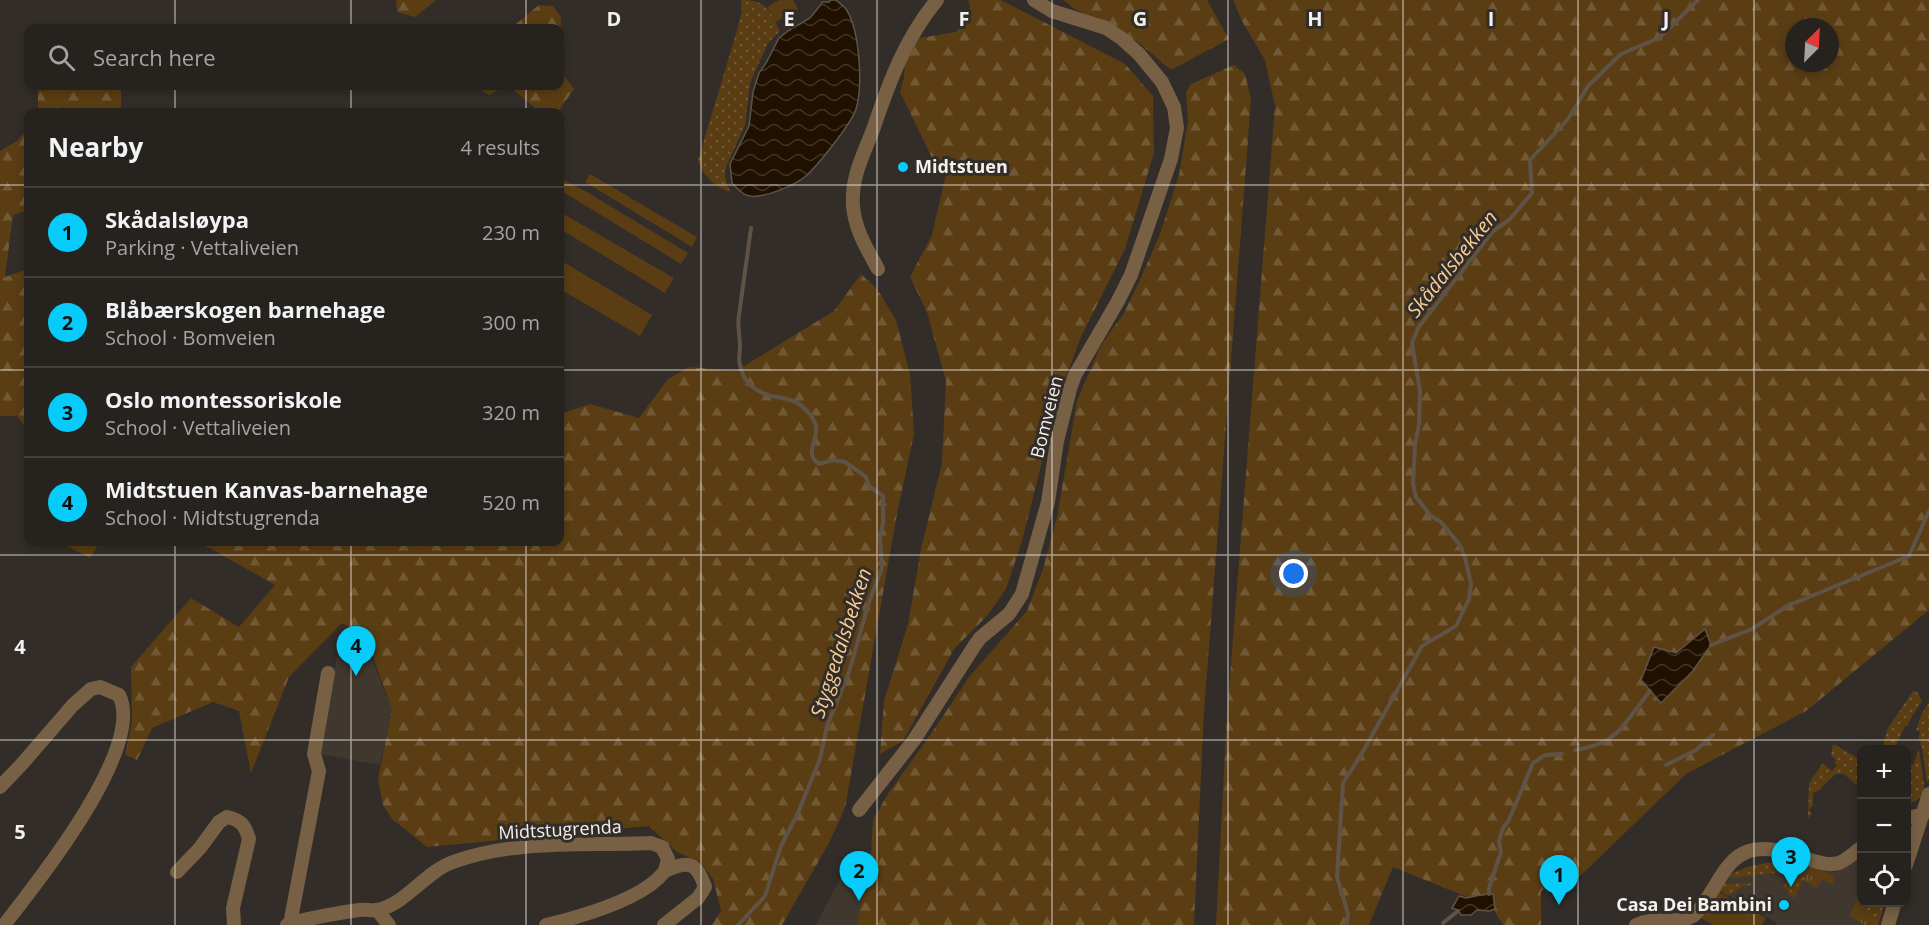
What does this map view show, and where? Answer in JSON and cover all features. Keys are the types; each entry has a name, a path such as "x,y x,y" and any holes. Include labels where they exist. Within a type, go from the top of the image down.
{"street":[{"path":"878,269 856,226 853,197 855,177 890,81 920,23 937,0"},
{"name":"Bomveien","path":"859,810 914,740 980,638 1009,614 1022,594 1048,502 1057,441 1070,388 1126,288 1149,226 1176,140 1176,118 1169,94 1135,50 1106,28 1052,11 1034,0"},
{"name":"Midtstugrenda","path":"328,674 314,754 319,771 289,924 361,909 377,910 403,898 432,872 452,862 497,849 551,845 651,843 662,847 668,859 665,871"},
{"path":"0,787 73,705 91,689 100,687 119,695 123,705 120,733 110,765 100,786 62,849 4,925"},
{"path":"1910,853 1929,794"},
{"path":"1911,817 1923,815"},
{"path":"177,872 200,848 219,822 226,817 239,819 249,839 233,908 234,925"},
{"path":"1636,925 1652,920 1677,923 1690,918 1703,904 1731,863 1749,850 1774,849 1832,864 1857,850"},
{"path":"546,925 583,915 642,890 665,871 681,863 693,865 701,874 705,887 698,898 664,925"},
{"path":"1888,925 1894,907"},
{"path":"377,910 388,925"}],"shaded area":[{"path":"342,630 365,642 392,710 380,765 319,754"},
{"path":"852,855 899,876 878,925 816,925"},
{"path":"1857,857 1857,907 1884,907 1878,925 1776,925 1776,922 1718,890 1729,875 1747,867 1783,859 1799,860 1834,872"}],"green space":[{"path":"396,0 436,0 415,17 397,12"},
{"path":"741,0 762,4 770,12 780,31 768,43 750,83 745,125 726,167 725,177 730,192 710,180 698,160 742,11"},
{"path":"779,0 793,0 798,9 776,22 767,7"},
{"path":"968,0 1001,0 1125,64 1153,96 1154,153 1125,249 1080,339 1057,402 1022,541 1006,589 987,616 954,649 903,741 880,754 884,701 908,624 921,549 942,463 946,381 927,312 910,277 932,235 947,170 935,164 900,92 904,78 905,58 920,38 956,32 970,7"},
{"path":"1063,0 1207,0 1229,39 1171,70 1138,42 1075,9"},
{"path":"1233,0 1929,0 1929,610 1806,711 1686,774 1576,880 1553,878 1541,892 1541,925 1503,925 1492,907 1393,867 1369,925 1216,925 1227,714 1275,106 1265,60 1242,21","holes":["1654,647 1676,653 1641,680"]},
{"path":"539,5 553,6 561,17 561,24 516,24"},
{"path":"1234,65 1245,74 1251,100 1204,712 1194,925 857,925 871,854 873,820 888,794 969,677 1027,611 1043,569 1057,517 1077,401 1100,347 1124,313 1140,280 1160,234 1179,175 1188,121 1186,92 1191,84"},
{"path":"564,76 574,89 561,108 535,108 514,90 564,90"},
{"path":"38,90 121,90 121,108 38,108"},
{"path":"482,90 498,90 489,95"},
{"path":"24,133 24,211 13,215 5,277 24,270 24,425 17,416 0,416 0,151 17,141"},
{"path":"590,174 697,237 692,247 585,182"},
{"path":"564,180 688,253 681,264 564,192"},
{"path":"564,214 674,278 665,293 564,231"},
{"path":"564,262 652,315 640,336 564,291"},
{"path":"861,274 877,289 896,320 910,374 914,434 897,514 845,808 829,843 782,925 712,925 721,911 713,879 700,862 677,852 649,826 427,847 392,819 383,805 378,779 392,710 366,637 342,623 289,677 251,773 239,711 213,702 152,728 137,760 125,755 132,722 131,667 191,598 239,627 275,585 206,546 564,546 564,413 590,404 639,418 668,379 689,367 736,371 834,311"},
{"path":"67,546 98,546 90,558"},
{"path":"1913,691 1917,692 1922,701 1907,727 1905,726 1896,745 1883,745 1888,728"},
{"path":"1929,702 1929,778 1927,783 1921,740 1918,739 1920,732 1916,730"},
{"path":"1833,744 1857,758 1857,785 1844,774 1835,774 1813,793 1813,805 1809,810 1812,814 1808,818 1809,783 1823,763 1832,771 1837,765 1831,755"},
{"path":"1919,749 1925,792 1911,803 1911,764 1913,765"},
{"path":"1783,860 1799,860 1808,863 1795,898 1783,888 1791,875 1785,873 1728,877 1747,867"},
{"path":"1807,866 1834,875 1833,885 1822,879 1817,888 1803,880"},
{"path":"1752,883 1728,896 1718,890 1722,884"},
{"path":"1717,891 1766,918 1762,925 1713,925 1699,917"},
{"path":"1857,896 1857,907 1884,907 1878,925 1864,925 1850,915"},
{"path":"1855,905 1873,914 1874,919 1871,925 1864,925 1850,915"}],"water":[{"path":"836,0 846,9 854,30 860,73 856,109 841,134 806,176 786,188 768,194 746,195 732,183 730,164 749,126 753,92 759,73 779,38 810,18 823,2"},
{"path":"1705,629 1711,645 1692,672 1661,703 1641,680 1654,647 1676,653"},
{"path":"1493,894 1495,909 1477,910 1471,915 1461,915 1458,910 1452,908 1459,896 1466,898"}],"waterway":[{"name":"Skådalsbekken","path":"1344,925 1348,914 1337,877 1343,783 1422,646 1456,626 1469,599 1471,584 1465,557 1459,544 1416,497 1413,484 1420,391 1412,343 1418,328 1493,231 1509,220 1532,193 1530,160 1568,119 1588,86 1621,54 1659,38 1698,0"},
{"name":"Styggedalsbekken","path":"738,925 765,896 781,846 798,813 820,759 827,726 849,672 869,602 882,568 880,536 883,523 883,496 869,486 866,477 845,462 833,460 819,464 814,459 812,449 816,425 806,410 792,401 762,393 751,386 743,375 739,360 738,319 751,228"},
{"path":"1711,645 1752,629 1787,606 1909,556 1929,511"},
{"path":"1575,750 1599,744 1613,736 1650,691"},
{"path":"1666,765 1696,750 1713,735"},
{"path":"1489,894 1501,852 1499,841 1503,828 1509,820 1533,763 1545,755 1562,754"},
{"path":"1443,923 1458,911"}],"place":[{"name":"Midtstuen","path":"903,167"},
{"name":"Midtstuen Kanvas-barnehage","path":"356,676"},
{"name":"Oslo montessoriskole","path":"1791,887"},
{"name":"Blåbærskogen barnehage","path":"859,901"},
{"name":"Skådalsløypa","path":"1559,905"},
{"name":"Casa Dei Bambini","path":"1784,905"}]}
